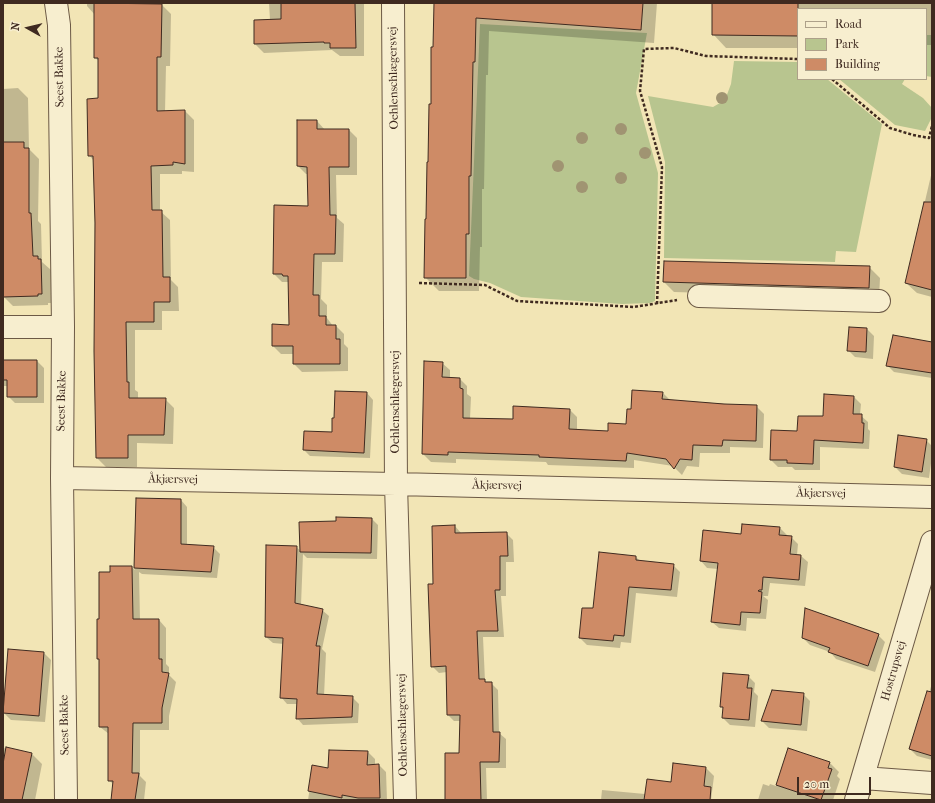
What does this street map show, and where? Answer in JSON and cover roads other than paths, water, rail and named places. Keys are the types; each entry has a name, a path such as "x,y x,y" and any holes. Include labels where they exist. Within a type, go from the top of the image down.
{"street":[{"name":"Seest Bakke","path":"56,3 59,25 63,327 62,478 66,800"},
{"name":"Oehlenschlægersvej","path":"393,3 396,283 396,484 405,800"},
{"path":"699,296 880,301"},
{"path":"3,327 63,327"},
{"name":"Åkjærsvej","path":"62,478 396,484 932,497"},
{"name":"Hostrupsvej","path":"856,800 932,542"},
{"path":"862,778 932,783"}]}
